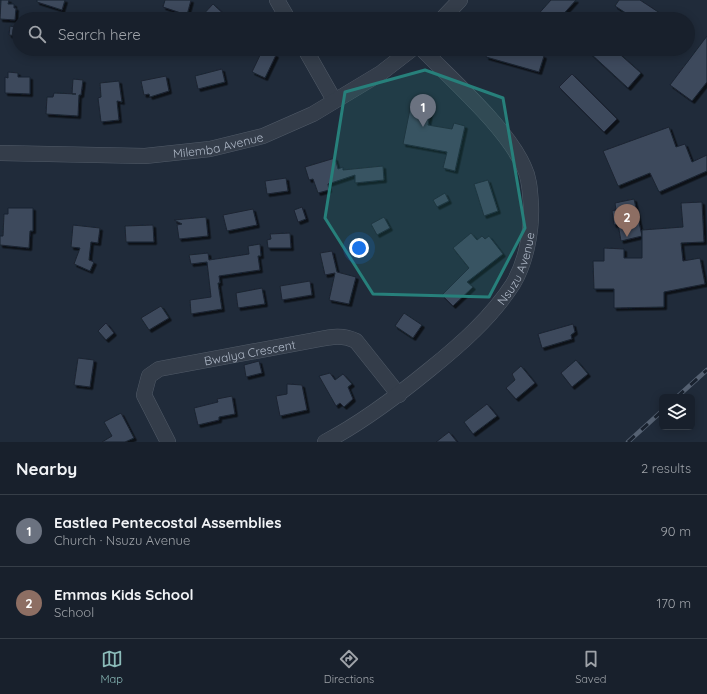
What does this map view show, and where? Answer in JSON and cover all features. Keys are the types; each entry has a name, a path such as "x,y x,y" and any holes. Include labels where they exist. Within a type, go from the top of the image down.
{"street":[{"path":"277,0 284,12"},
{"path":"449,12 460,0"},
{"path":"309,56 334,100"},
{"name":"Milemba Avenue","path":"0,153 145,156 210,149 263,136 313,114 334,100 381,74 403,56"},
{"name":"Nsuzu Avenue","path":"325,442 355,426 399,395 453,350 484,322 513,283 521,266 529,236 531,212 530,188 525,168 513,146 492,121 429,56"},
{"name":"Bwalya Crescent","path":"168,442 144,395 149,376 159,369 338,336 347,337 356,341 399,395"}],"highlighted area":[{"path":"425,70 503,98 525,228 489,297 373,294 325,218 345,92"}],"building":[{"path":"1,0 9,0 8,4 14,4 14,8 16,8 16,12 12,12 12,20 0,19"},
{"path":"37,0 65,0 62,10 37,2"},
{"path":"165,0 191,0 188,12 178,12 163,7"},
{"path":"551,0 576,0 565,12 540,12"},
{"path":"619,0 640,0 658,12 624,12 615,6"},
{"path":"213,4 222,12 206,12"},
{"path":"10,26 12,26 12,35 9,35"},
{"path":"707,36 707,82 692,101 670,85 692,56 695,56 695,52"},
{"path":"260,56 276,56 265,78 252,72"},
{"path":"486,56 544,56 539,72"},
{"path":"593,56 622,56 641,73 628,88"},
{"path":"222,69 225,82 198,89 195,76"},
{"path":"8,72 18,73 18,77 30,77 30,94 5,93 5,77 8,78"},
{"path":"572,74 617,119 604,132 559,87"},
{"path":"166,76 169,91 150,97 149,94 144,95 141,81"},
{"path":"73,79 83,80 81,95 79,95 78,116 46,114 47,97 53,97 54,93 72,94"},
{"path":"119,81 122,102 117,101 119,120 101,122 98,98 101,97 100,83"},
{"path":"411,104 431,107 428,125 452,129 454,123 465,126 455,171 443,168 447,152 403,144"},
{"path":"669,127 676,147 685,144 692,162 707,155 707,171 659,192 650,173 618,186 603,151"},
{"path":"335,158 338,169 343,167 343,170 383,166 384,180 355,183 355,175 328,184 329,190 318,193 313,179 309,180 305,167"},
{"path":"286,178 288,191 267,194 265,181"},
{"path":"488,180 498,211 484,216 474,184"},
{"path":"445,193 449,201 437,207 433,200"},
{"path":"634,199 642,236 621,241 618,224 614,225 612,211 616,210 615,203"},
{"path":"702,202 704,242 681,243 683,261 700,258 705,284 664,292 664,307 614,308 614,289 594,289 593,261 604,261 604,248 624,249 624,258 642,258 642,230 683,227 681,203"},
{"path":"302,207 306,219 298,222 294,210"},
{"path":"8,208 33,208 33,231 30,231 29,248 0,245 0,236 3,236 4,214 8,214"},
{"path":"253,209 257,225 227,231 223,215"},
{"path":"206,217 208,236 179,239 177,225 182,224 174,220"},
{"path":"384,217 390,228 377,235 371,224"},
{"path":"73,225 100,228 98,243 91,242 89,260 94,262 90,271 74,264 80,248 71,247"},
{"path":"153,225 154,242 126,242 125,226"},
{"path":"290,233 291,248 268,248 267,240 271,239 270,234"},
{"path":"471,233 477,240 482,236 485,239 489,236 503,254 467,282 473,287 453,306 442,295 469,268 453,248"},
{"path":"260,244 261,256 258,256 260,270 219,276 220,283 218,283 222,309 191,314 190,300 211,297 207,262 191,264 189,255 208,253 209,260 249,254 248,246"},
{"path":"332,251 337,272 356,277 349,304 329,300 335,273 325,275 320,253"},
{"path":"310,281 312,295 282,300 280,286"},
{"path":"262,288 265,304 238,308 236,293"},
{"path":"161,306 169,318 149,330 141,318"},
{"path":"404,313 422,325 413,338 395,326"},
{"path":"106,323 114,333 106,340 98,331"},
{"path":"573,324 575,332 571,335 572,339 542,348 538,334"},
{"path":"78,358 94,360 90,387 74,385"},
{"path":"576,360 588,374 572,387 561,373"},
{"path":"259,361 262,373 246,377 244,365"},
{"path":"521,366 535,383 516,399 506,388 515,380 512,374"},
{"path":"330,373 335,380 343,374 352,384 348,387 353,399 344,407 340,403 336,406 319,376"},
{"path":"287,384 302,385 307,410 280,416 276,396 287,394"},
{"path":"232,396 235,414 219,417 219,420 198,425 194,408 218,402 217,399"},
{"path":"487,404 497,416 473,434 464,422"},
{"path":"121,413 134,438 125,442 102,442 112,436 104,422"},
{"path":"449,432 457,442 436,442"}],"railway":[{"path":"680,394 707,370"},
{"path":"628,442 659,414"}],"place":[{"name":"Eastlea Pentecostal Assemblies","path":"423,127"},
{"name":"Emmas Kids School","path":"627,237"}]}
